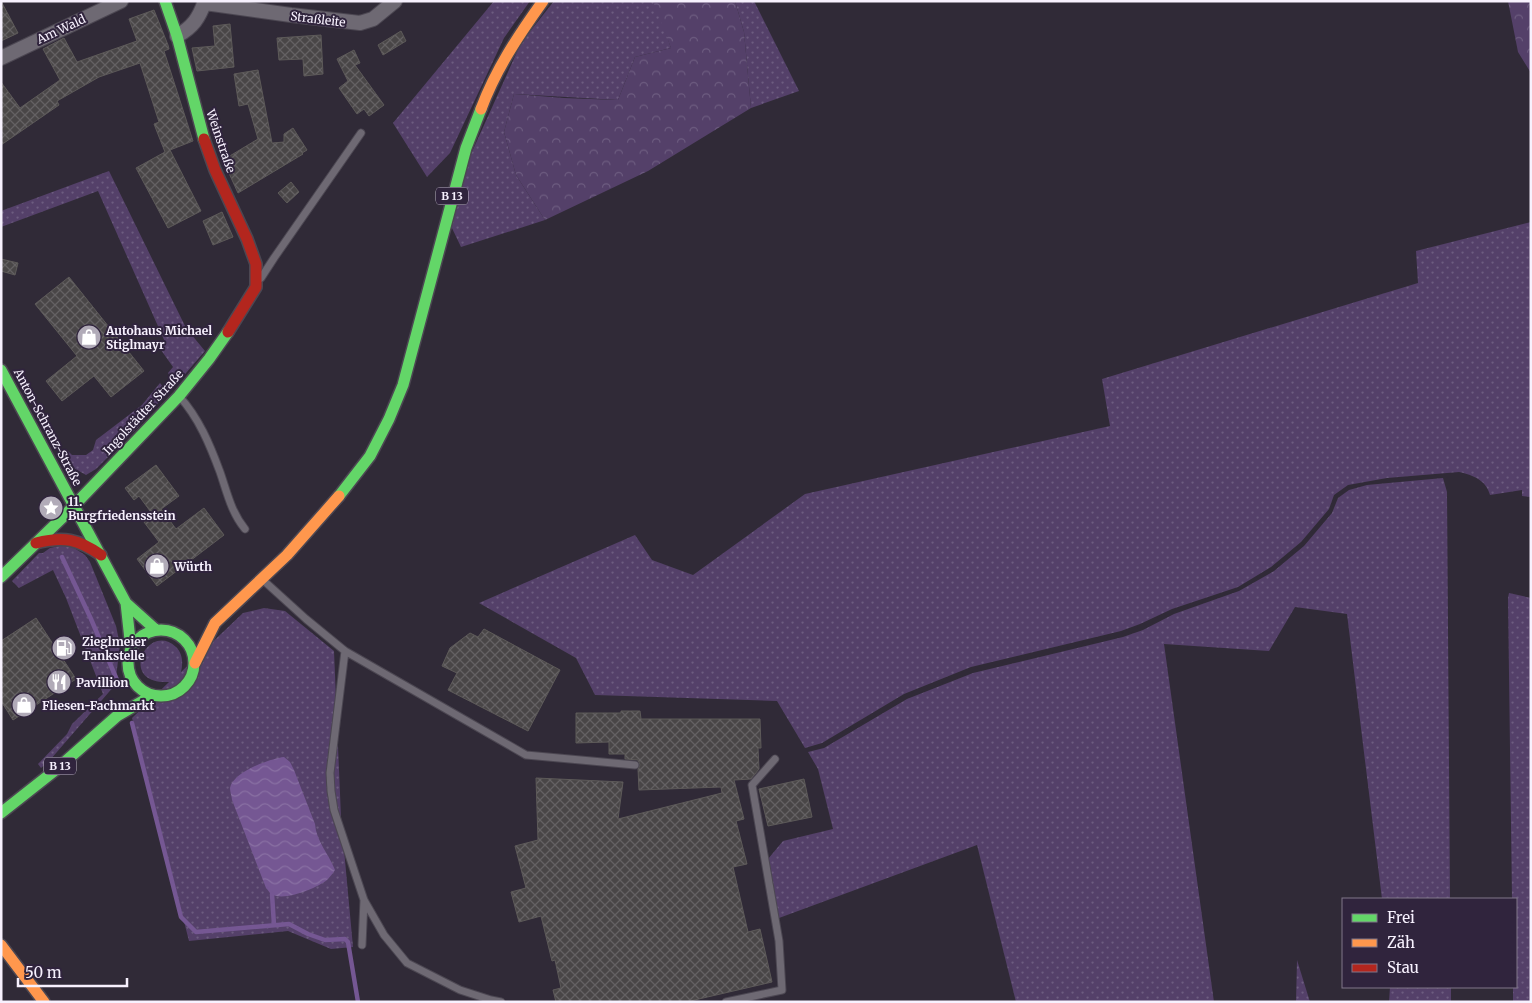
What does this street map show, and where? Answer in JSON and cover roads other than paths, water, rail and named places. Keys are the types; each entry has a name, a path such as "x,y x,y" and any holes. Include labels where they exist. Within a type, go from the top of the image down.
{"main road":[{"name":"Weinstraße","path":"165,1 177,36 205,142 215,170 248,239 256,264 256,287"},
{"name":"B 13","path":"1,812 58,768 117,716 153,695 168,696 182,689 191,678 195,663 215,623 311,529 370,456 389,419 403,385 466,148 487,94 512,45 543,1"},
{"name":"Ingolstädter Straße","path":"1,577 36,544 179,396 209,359 239,316 256,287"},
{"name":"Anton-Schranz-Straße","path":"1,370 126,603 131,649"},
{"name":"Ingolstädter Straße","path":"36,544 65,538 90,548 102,556"},
{"name":"Anton-Schranz-Straße","path":"126,603 156,630"},
{"name":"B 13","path":"156,630 187,632 215,623"},
{"path":"153,695 140,689 131,677 128,663 131,649 135,642 141,636 156,630"},
{"path":"187,632 186,641 192,649 195,663"},
{"path":"117,716 131,677"},
{"path":"1,945 44,1002"}],"street":[{"name":"Am Wald","path":"1,58 121,1"},
{"name":"Straßleite","path":"177,36 192,26 205,2 360,23 373,20 395,1"}],"lane":[{"path":"256,287 361,133"},
{"path":"179,396 200,424 234,512 245,529"},
{"path":"262,579 345,651 526,755 635,765"},
{"path":"345,651 330,773 331,792 334,810 364,900 384,935 407,963 460,990 501,1002"},
{"path":"726,1002 782,990 779,941 752,785 775,759"},
{"path":"362,945 364,900"}],"water":[{"path":"284,757 290,762 294,770 320,842 335,870 327,880 316,887 292,895 277,896 271,894 266,888 232,800 230,788 238,777 252,767"}],"waterway":[{"path":"62,557 117,680"},
{"path":"132,723 181,917 196,932 289,924 325,940 345,939 348,942 358,1002"},
{"path":"272,894 274,925"}],"place":[{"name":"Autohaus Michael Stiglmayr","path":"89,337"},
{"name":"11. Burgfriedensstein","path":"51,508"},
{"name":"Würth","path":"157,566"},
{"name":"Zieglmeier Tankstelle","path":"64,648"},
{"name":"Pavillion","path":"59,682"},
{"name":"Fliesen-Fachmarkt","path":"24,705"}]}
